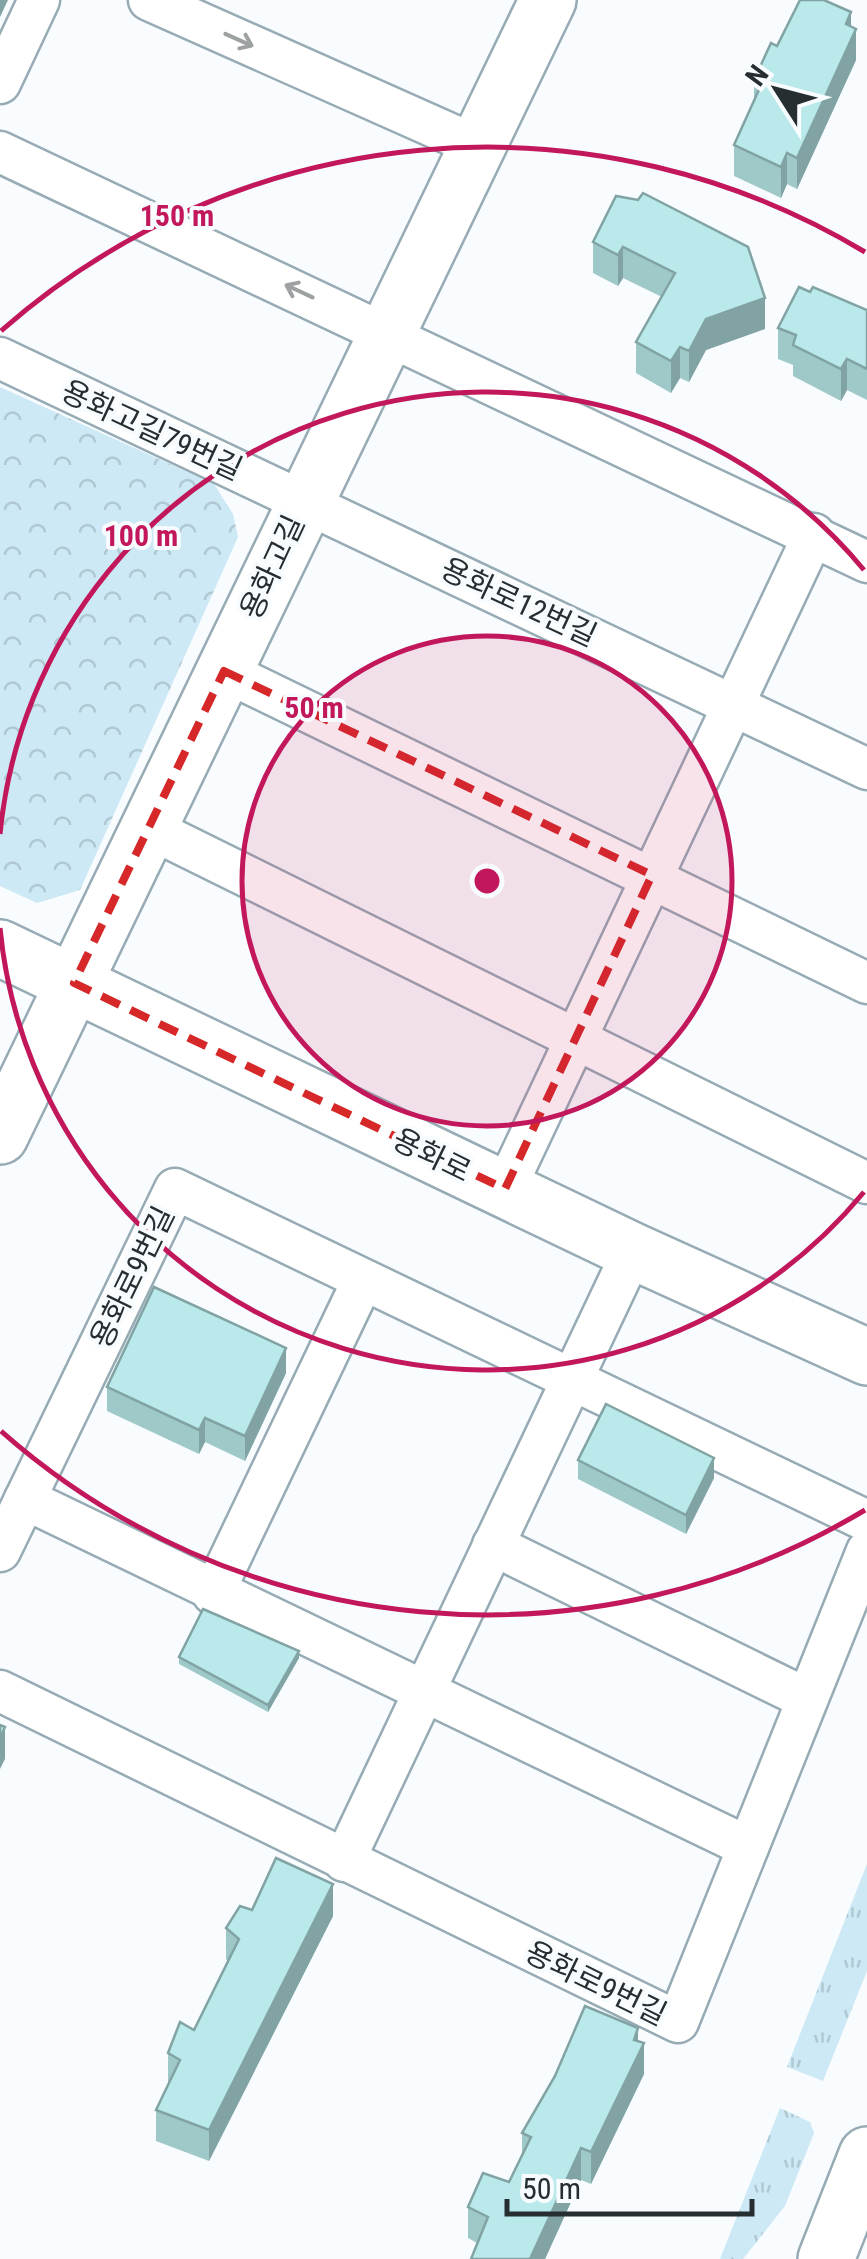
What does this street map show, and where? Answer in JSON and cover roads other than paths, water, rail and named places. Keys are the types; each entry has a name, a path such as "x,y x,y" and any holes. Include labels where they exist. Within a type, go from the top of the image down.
{"street":[{"path":"0,83 39,0"},
{"path":"150,0 478,146"},
{"name":"용화고길","path":"4,1119 74,983 548,0"},
{"path":"0,152 388,332 867,562"},
{"name":"용화고길79번길","path":"0,358 304,501"},
{"name":"용화로12번길","path":"304,501 867,768"},
{"path":"504,1189 814,534"},
{"path":"224,671 652,875 867,983"},
{"path":"149,828 867,1183"},
{"name":"용화로","path":"0,948 634,1251 867,1357"},
{"name":"용화로9번길","path":"0,1551 175,1189 867,1520"},
{"path":"344,1862 634,1251"},
{"path":"214,1594 363,1280"},
{"path":"25,1499 214,1594 748,1848"},
{"path":"493,1546 805,1698"},
{"name":"용화로9번길","path":"0,1690 344,1862 678,2022 867,1550"},
{"path":"826,2259 867,2155"}]}
